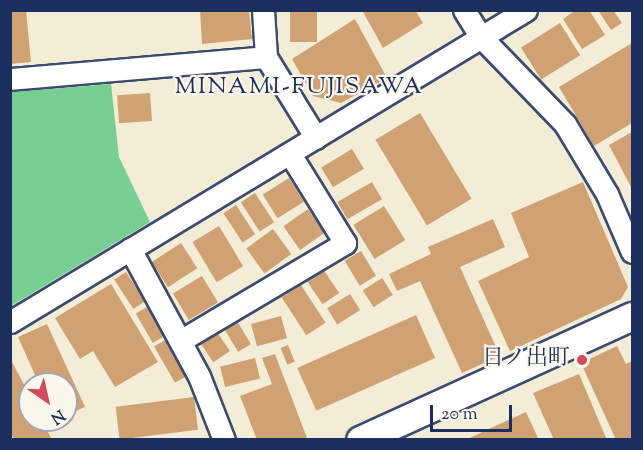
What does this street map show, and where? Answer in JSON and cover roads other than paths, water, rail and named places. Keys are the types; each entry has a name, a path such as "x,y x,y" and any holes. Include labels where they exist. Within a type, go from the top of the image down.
{"street":[{"path":"263,10 266,57 316,138"},
{"path":"464,10 481,37 565,124 607,194 633,252"},
{"path":"10,322 526,10"},
{"path":"10,79 266,57"},
{"path":"180,341 345,243 290,154"},
{"path":"129,249 180,341 225,440"},
{"path":"360,440 633,316"}],"place":[{"name":"日ノ出町","path":"582,360"}],"district":[{"name":"MINAMI-FUJISAWA","path":"299,88"}]}
